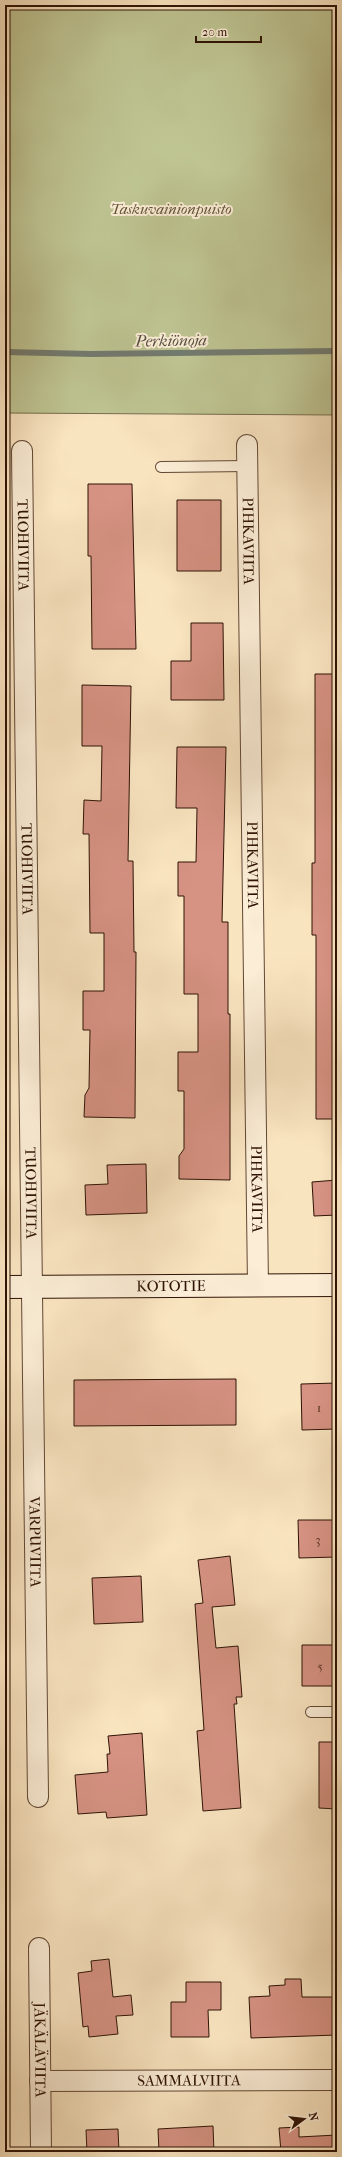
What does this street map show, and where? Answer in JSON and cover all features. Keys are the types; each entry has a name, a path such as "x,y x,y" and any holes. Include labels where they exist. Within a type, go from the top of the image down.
{"street":[{"name":"PIHKAVIITA","path":"247,445 258,1286"},
{"name":"TUOHIVIITA","path":"22,451 31,1287"},
{"name":"KOTOTIE","path":"5,1288 337,1285"},
{"name":"VARPUVIITA","path":"31,1287 38,1798"},
{"name":"JÄKÄLÄVIITA","path":"39,1948 41,2152"},
{"name":"SAMMALVIITA","path":"40,2081 337,2080"}],"lane":[{"path":"161,467 248,466"},
{"path":"311,1712 337,1712"}],"green space":[{"name":"Taskuvainionpuisto","path":"5,5 337,5 337,415 5,413"}],"building":[{"path":"88,484 132,484 136,649 92,649 91,556 88,556"},
{"path":"177,500 221,500 221,571 177,571"},
{"path":"191,623 223,623 224,700 171,700 171,661 191,661"},
{"path":"315,674 337,674 337,1119 316,1119 316,935 312,935 312,863 315,863"},
{"path":"82,685 131,686 128,861 133,861 134,952 136,952 135,1118 84,1117 85,1095 89,1088 90,1030 83,1030 83,991 104,991 104,933 90,933 89,834 83,834 84,800 101,801 102,746 82,746"},
{"path":"177,747 226,747 222,922 228,922 228,1014 230,1014 230,1180 179,1179 179,1156 184,1149 184,1091 178,1091 178,1052 198,1052 198,994 184,994 184,896 178,896 178,862 196,862 197,808 176,808"},
{"path":"146,1164 147,1213 86,1215 85,1185 108,1184 107,1165"},
{"path":"337,1180 337,1215 314,1216 312,1182"},
{"path":"236,1379 236,1425 74,1426 74,1380"},
{"path":"337,1383 337,1429 302,1430 301,1384"},
{"path":"298,1520 337,1520 337,1557 299,1558"},
{"path":"230,1556 235,1605 212,1607 216,1648 238,1646 242,1697 236,1697 237,1704 234,1704 241,1808 203,1811 197,1731 204,1730 195,1604 203,1603 198,1560"},
{"path":"141,1576 143,1622 94,1624 92,1578"},
{"path":"302,1645 337,1645 337,1686 302,1686"},
{"path":"142,1733 147,1815 107,1818 106,1812 78,1814 75,1775 108,1772 107,1754 110,1754 108,1736"},
{"path":"319,1742 337,1742 337,1809 319,1808"},
{"path":"109,1959 113,1997 131,1995 133,2015 116,2016 118,2034 89,2037 88,2026 83,2027 78,1973 92,1971 91,1961"},
{"path":"285,1979 301,1979 302,1997 337,1997 337,2035 251,2038 249,1997 270,1996 269,1986 285,1985"},
{"path":"186,1982 221,1982 221,2010 208,2010 209,2037 171,2037 171,2002 186,2002"},
{"path":"213,2126 214,2152 159,2152 158,2129"},
{"path":"299,2127 299,2137 337,2135 337,2152 281,2152 279,2128"},
{"path":"118,2129 119,2152 87,2152 86,2130"}],"waterway":[{"name":"Perkiönoja","path":"5,352 91,354 337,351"}]}
